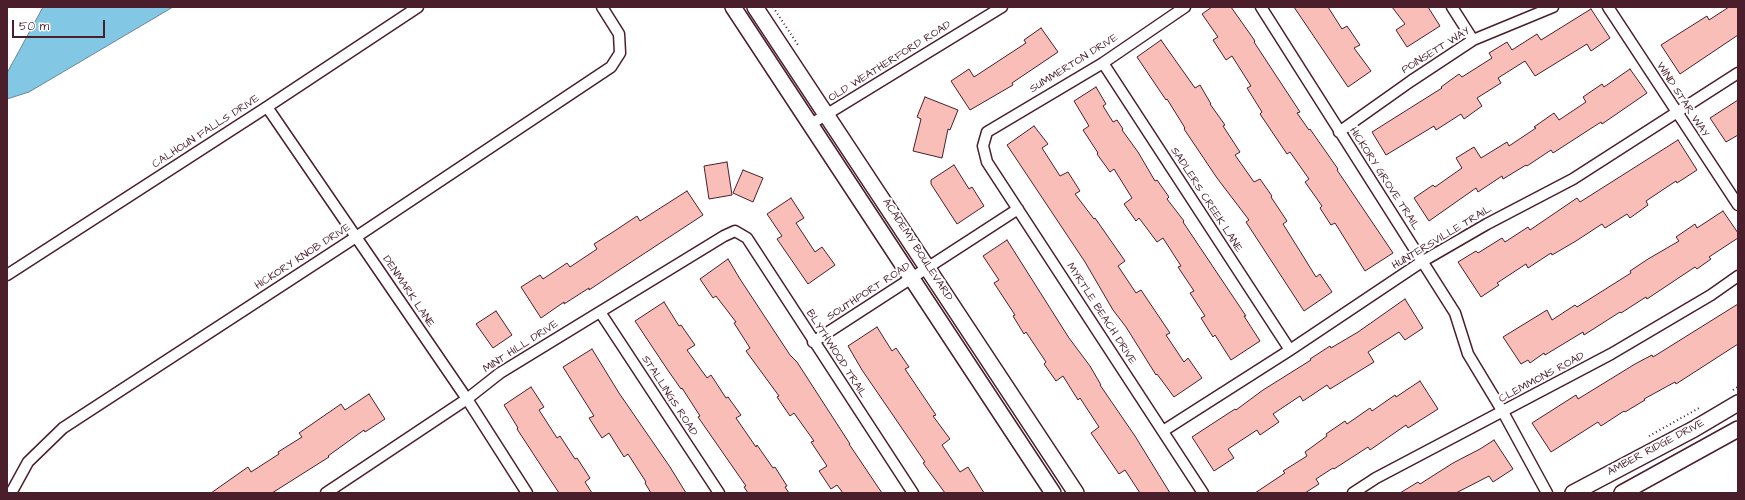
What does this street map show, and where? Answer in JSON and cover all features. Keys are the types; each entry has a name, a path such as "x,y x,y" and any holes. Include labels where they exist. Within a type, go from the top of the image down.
{"main road":[{"name":"ACADEMY BOULEVARD","path":"733,7 1053,493"},
{"name":"ACADEMY BOULEVARD","path":"755,7 828,114 1076,493"},
{"name":"AMBER RIDGE DRIVE","path":"1573,493 1694,429 1738,403"},
{"name":"AMBER RIDGE DRIVE","path":"1622,493 1738,429"}],"street":[{"name":"HICKORY KNOB DRIVE","path":"11,493 28,462 63,428 356,237 611,67 620,53 619,34 602,7"},
{"name":"OLD WEATHERFORD ROAD","path":"811,124 1002,7"},
{"name":"SUMMERTON DRIVE","path":"983,146 987,132 1103,63 1185,7"},
{"name":"HICKORY GROVE TRAIL","path":"1261,7 1339,132 1423,261 1454,313 1468,354 1503,412 1547,493"},
{"path":"1452,7 1473,40"},
{"name":"POINSETT WAY","path":"1339,132 1411,81 1473,40 1553,7"},
{"name":"WIND STAR WAY","path":"1608,7 1676,113 1738,205"},
{"name":"CALHOUN FALLS DRIVE","path":"7,275 267,107 413,8"},
{"name":"SADLERS CREEK LANE","path":"1103,63 1290,350"},
{"name":"HUNTERSVILLE TRAIL","path":"1163,431 1290,350 1423,261 1487,224 1573,179 1738,73"},
{"name":"DENMARK LANE","path":"267,107 467,399 527,493"},
{"name":"MYRTLE BEACH DRIVE","path":"983,146 987,162 1203,493"},
{"name":"SOUTHPORT ROAD","path":"813,342 1018,209"},
{"name":"MINT HILL DRIVE","path":"326,493 337,490 467,399 500,373 724,236 735,231"},
{"name":"BLYTHWOOD TRAIL","path":"735,231 747,238 813,342 913,493"},
{"name":"CLEMMONS ROAD","path":"1353,493 1376,478 1611,354 1711,295 1738,276"},
{"name":"STALLINGS ROAD","path":"600,312 719,493"}],"water":[{"path":"43,7 173,7 29,92 7,99 7,73"}],"building":[{"path":"1212,7 1231,7 1255,41 1254,42 1300,112 1297,113 1338,169 1337,170 1393,253 1365,271 1335,223 1331,225 1320,208 1322,206 1305,182 1309,179 1290,152 1287,154 1260,114 1262,112 1247,88 1251,86 1232,56 1226,60 1213,40 1218,37 1202,14"},
{"path":"1294,7 1328,7 1342,29 1347,26 1360,45 1354,48 1371,71 1348,87"},
{"path":"1392,7 1428,7 1440,26 1407,47 1396,30 1405,24"},
{"path":"1729,7 1738,7 1738,35 1680,74 1661,45 1707,16 1709,20"},
{"path":"1591,9 1610,38 1591,51 1587,44 1535,76 1525,61 1498,78 1501,83 1477,98 1482,106 1464,119 1461,114 1436,130 1434,126 1386,155 1372,132 1442,88 1441,87 1459,74 1462,77 1492,58 1489,53 1507,42 1512,50 1537,34 1541,40"},
{"path":"1041,28 1058,52 1012,83 1013,85 970,110 951,81 969,69 974,77 1026,43 1024,40"},
{"path":"1161,40 1195,88 1200,85 1210,104 1225,125 1223,126 1240,152 1235,155 1254,182 1260,179 1287,221 1283,224 1316,277 1320,274 1332,292 1304,311 1246,222 1249,220 1217,178 1184,129 1185,128 1167,99 1166,100 1137,57"},
{"path":"1630,69 1647,93 1602,124 1601,122 1553,153 1551,150 1527,166 1526,165 1503,179 1502,176 1478,192 1476,188 1429,221 1414,198 1433,185 1435,187 1462,168 1456,158 1474,147 1481,158 1507,142 1509,146 1536,128 1534,127 1554,113 1559,120 1586,102 1583,97 1602,84 1604,87"},
{"path":"1096,87 1106,104 1103,106 1113,122 1117,120 1155,181 1157,180 1169,197 1167,199 1184,221 1183,222 1246,316 1244,316 1260,341 1231,360 1215,335 1213,337 1201,318 1205,316 1190,293 1194,291 1178,267 1181,266 1163,238 1157,242 1139,218 1136,221 1124,204 1132,198 1114,169 1110,172 1097,154 1098,153 1083,130 1089,126 1074,101"},
{"path":"925,97 958,110 950,130 948,129 942,158 913,151 921,119 917,117"},
{"path":"1738,100 1738,135 1726,142 1710,118"},
{"path":"1034,126 1048,144 1042,148 1060,176 1068,172 1080,191 1075,194 1094,219 1095,218 1125,261 1118,266 1136,293 1141,290 1170,333 1166,335 1184,362 1188,358 1202,378 1174,397 1157,374 1156,375 1126,327 1113,310 1085,262 1007,145"},
{"path":"1678,140 1697,170 1677,183 1676,181 1646,201 1648,205 1630,218 1627,214 1605,228 1602,224 1576,241 1552,255 1551,253 1528,268 1526,264 1497,283 1499,285 1481,297 1458,262 1476,251 1478,253 1502,238 1505,242 1528,227 1530,230 1577,198 1580,202"},
{"path":"727,162 732,195 709,199 704,166"},
{"path":"954,165 969,189 972,187 984,206 957,224 931,184 931,180"},
{"path":"743,170 763,178 753,202 733,193"},
{"path":"687,191 703,215 589,290 589,288 564,304 564,302 541,318 521,287 540,275 543,279 567,263 570,267 597,249 594,244 637,216 640,221"},
{"path":"791,198 804,218 796,223 815,252 822,247 835,265 808,284 777,239 782,236 767,214"},
{"path":"1723,211 1738,233 1738,238 1709,257 1711,259 1697,269 1695,267 1647,299 1646,297 1584,335 1583,332 1545,355 1544,353 1530,363 1528,360 1521,364 1503,337 1547,310 1552,320 1575,305 1577,307 1631,273 1630,271 1648,259 1679,241 1676,237 1695,224 1697,228"},
{"path":"1007,240 1069,338 1090,366 1100,385 1135,436 1170,493 1140,493 1125,470 1119,474 1091,433 1099,427 1080,398 1078,400 1063,376 1056,381 1044,364 1046,362 1026,332 1024,334 1013,316 1015,315 994,283 999,280 983,256"},
{"path":"728,259 882,493 843,493 837,485 831,489 819,471 827,466 811,442 814,441 794,413 790,416 777,397 779,396 746,351 750,348 734,323 736,322 716,296 713,298 700,279"},
{"path":"1405,299 1423,328 1405,340 1399,332 1368,352 1374,362 1330,389 1327,385 1303,401 1300,396 1273,414 1279,422 1260,435 1257,430 1228,449 1234,458 1214,471 1192,437 1235,409 1236,410 1263,390 1311,360 1310,359 1330,346 1331,348 1358,332"},
{"path":"664,302 679,326 681,325 695,345 687,350 707,378 711,375 726,398 728,397 741,415 736,418 756,447 757,445 773,468 775,467 787,486 785,487 789,493 748,493 744,487 746,486 698,417 700,416 682,388 681,389 635,321"},
{"path":"1738,304 1738,344 1676,384 1675,382 1644,399 1645,400 1625,412 1624,411 1601,426 1598,422 1551,452 1532,423 1576,395 1578,399 1635,364 1652,355 1653,357"},
{"path":"496,311 512,335 493,348 476,324"},
{"path":"877,327 892,351 896,348 909,367 905,369 936,415 933,416 950,439 942,445 960,472 968,467 984,493 945,493 923,463 925,462 862,370 848,346"},
{"path":"592,349 619,393 686,493 651,493 645,483 646,482 628,454 624,457 609,433 602,438 589,418 594,416 563,367"},
{"path":"1420,381 1438,409 1408,428 1406,425 1370,450 1368,447 1334,469 1333,468 1316,479 1319,484 1305,493 1255,493 1285,473 1283,471 1307,456 1305,452 1327,436 1326,434 1345,421 1347,424 1370,408 1372,411 1395,395 1396,397"},
{"path":"531,387 544,407 539,410 557,438 560,436 590,478 585,482 592,493 559,493 517,429 518,428 504,405"},
{"path":"369,394 385,419 365,432 364,430 328,456 329,457 272,493 211,493 248,467 251,472 279,454 278,452 302,437 299,433 341,404 345,410"},
{"path":"1494,440 1513,469 1493,482 1489,476 1456,493 1400,493 1418,482 1420,484"}]}
